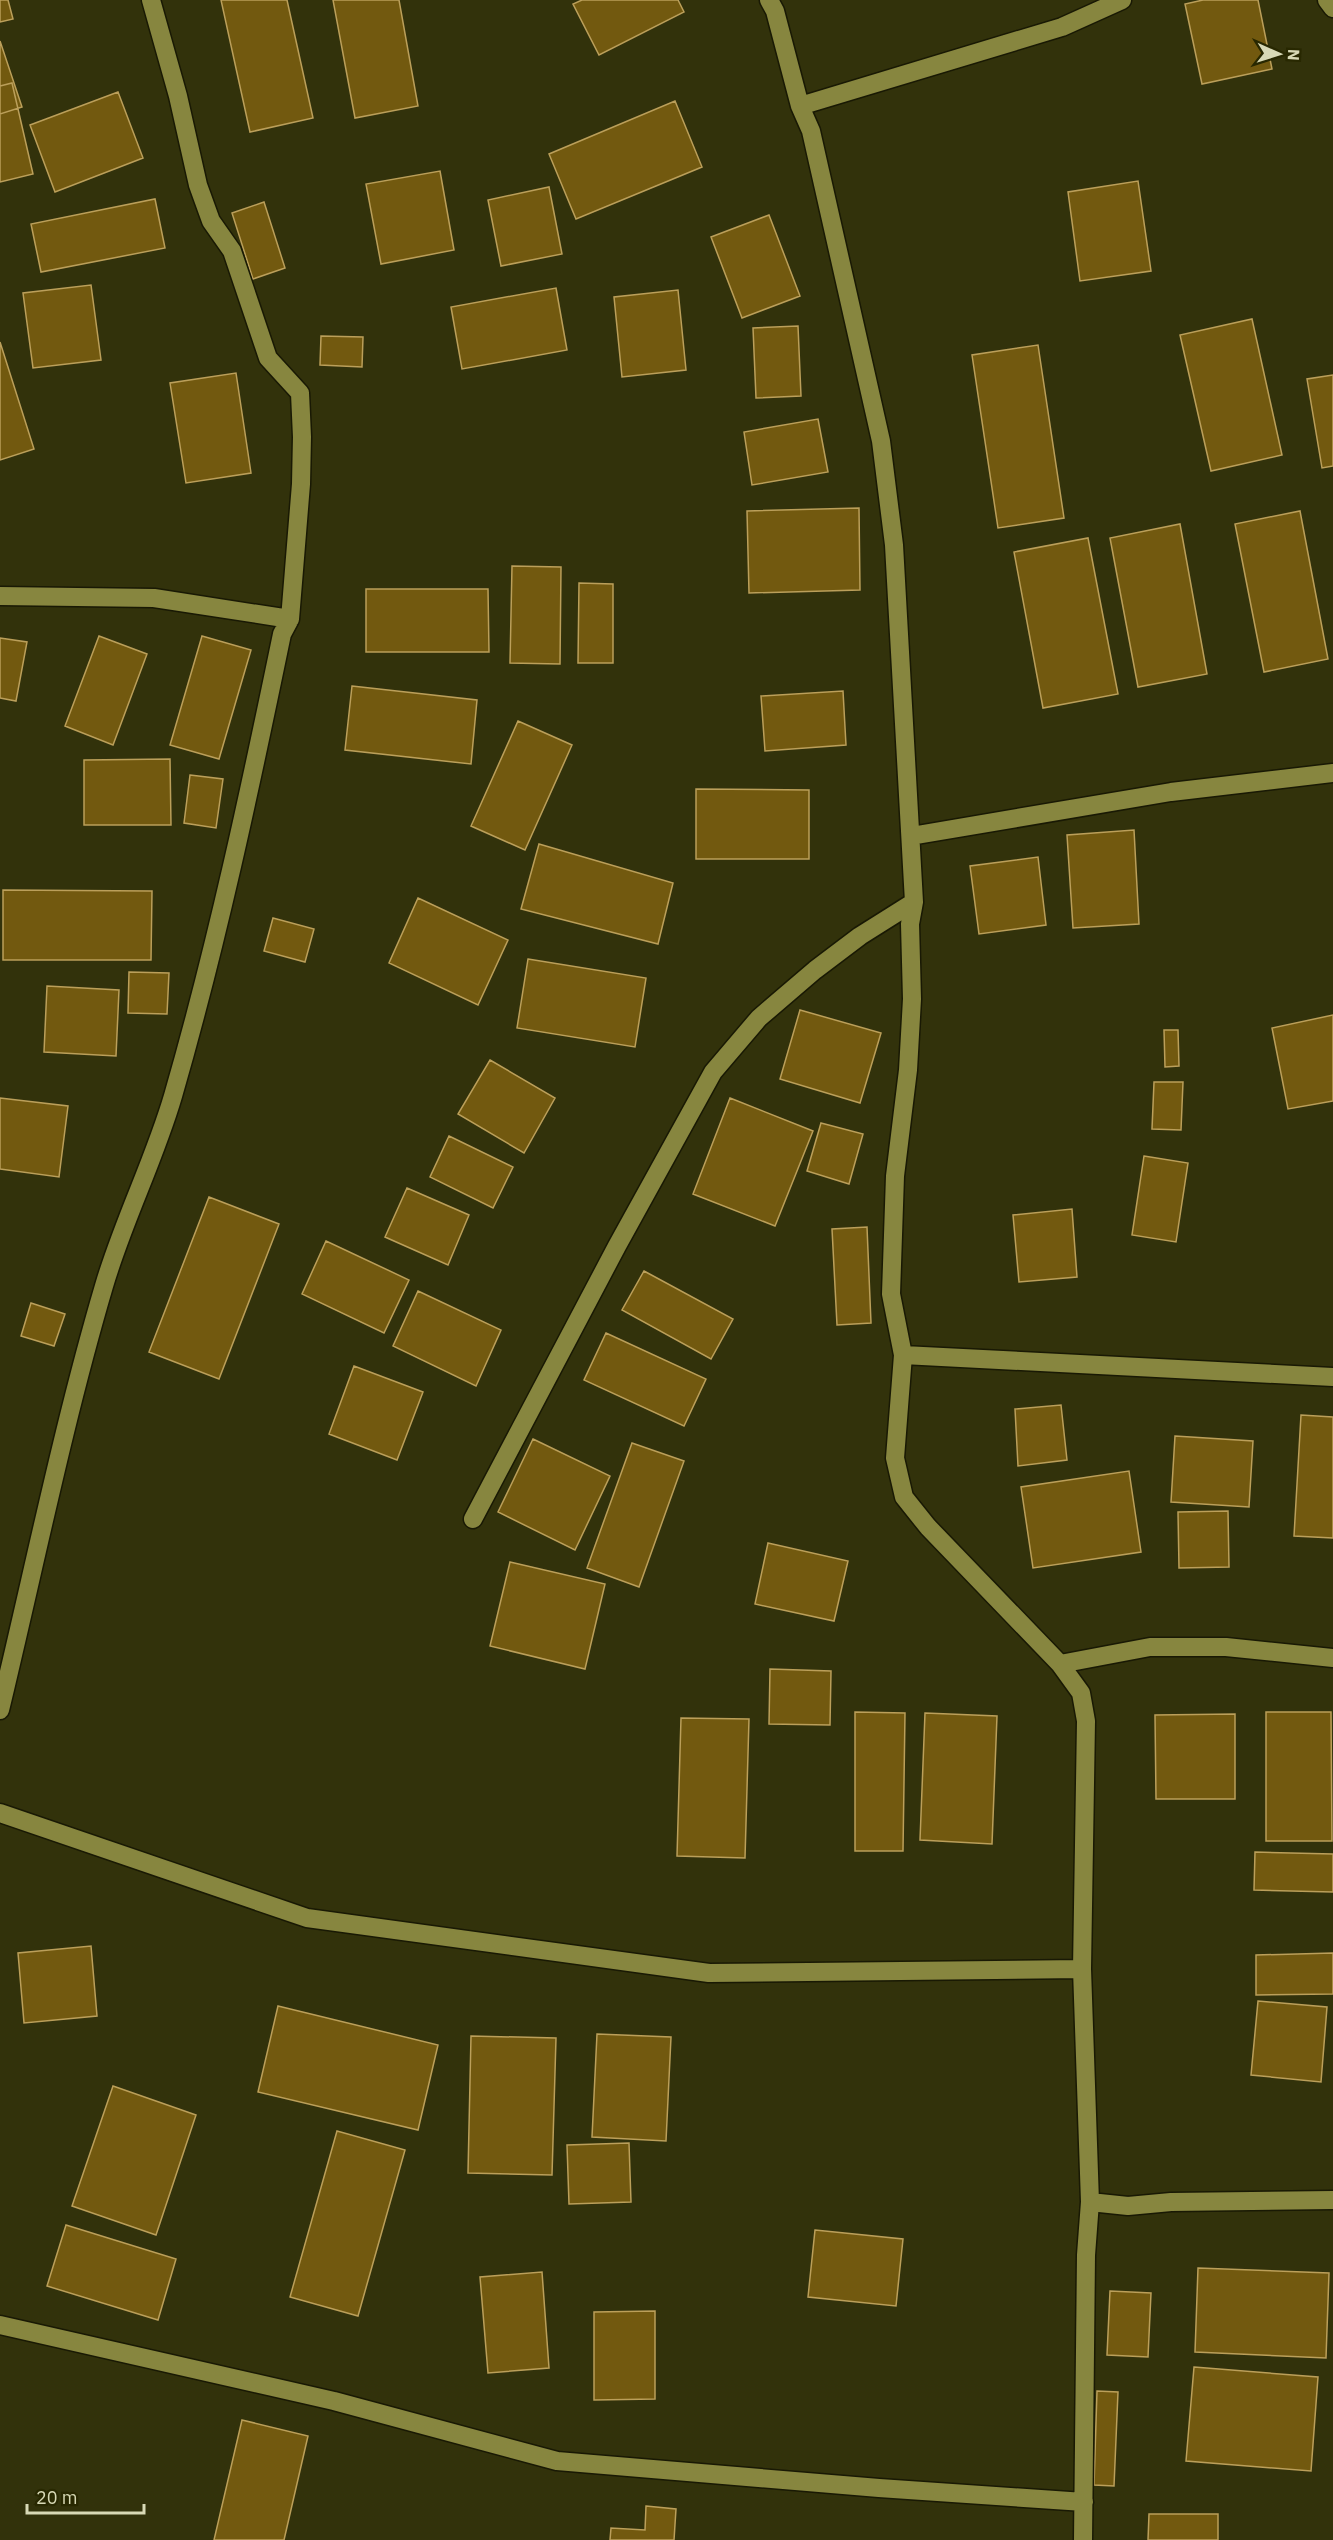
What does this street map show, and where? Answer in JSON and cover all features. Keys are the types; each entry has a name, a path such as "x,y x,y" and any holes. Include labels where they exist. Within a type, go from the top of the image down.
{"street":[{"path":"0,1710 76,1391 104,1284 172,1100 205,978 241,834 282,634 290,619 301,484 300,393 268,358 232,251 211,221 198,185 178,96 151,0"},
{"path":"769,0 775,11 800,106 811,131 881,441 894,545 914,902 910,924 912,999 909,1058 894,1176 891,1294 903,1356 895,1458 904,1497 928,1527 1060,1664 1081,1693 1086,1721 1082,1970 1090,2202 1086,2255 1083,2540"},
{"path":"800,106 1062,27 1122,0"},
{"path":"1328,0 1333,8"},
{"path":"0,596 154,598 290,619"},
{"path":"911,836 1171,792 1333,773"},
{"path":"473,1519 712,1072 759,1017 860,936 914,902"},
{"path":"903,1356 1333,1377"},
{"path":"1060,1664 1150,1647 1226,1647 1333,1658"},
{"path":"0,1813 306,1918 710,1973 1082,1970"},
{"path":"1090,2202 1128,2206 1171,2202 1333,2200"},
{"path":"0,2325 334,2401 557,2461 879,2488 1084,2502"}],"building":[{"path":"0,0 8,0 13,19 0,22"},
{"path":"221,0 287,0 313,118 250,132"},
{"path":"333,0 399,0 418,106 355,118"},
{"path":"582,0 678,0 684,12 599,55 573,4"},
{"path":"1203,0 1258,0 1272,69 1202,84 1185,4"},
{"path":"0,41 22,107 0,114"},
{"path":"12,83 33,174 0,182 0,86"},
{"path":"118,92 143,158 55,192 30,125"},
{"path":"675,101 702,167 576,219 549,154"},
{"path":"440,171 454,250 381,264 366,184"},
{"path":"1138,181 1151,271 1080,281 1068,192"},
{"path":"549,187 562,254 501,266 488,200"},
{"path":"155,199 165,248 41,272 31,224"},
{"path":"264,202 285,268 253,279 232,213"},
{"path":"769,215 800,296 742,318 711,237"},
{"path":"91,285 101,360 33,368 23,293"},
{"path":"556,288 567,350 462,369 451,307"},
{"path":"678,290 686,370 622,377 614,297"},
{"path":"1252,319 1282,455 1211,471 1180,335"},
{"path":"798,326 801,396 756,398 753,328"},
{"path":"321,336 363,337 362,367 320,365"},
{"path":"0,342 34,449 0,460"},
{"path":"1038,345 1064,518 998,528 972,355"},
{"path":"236,373 251,473 186,483 170,383"},
{"path":"1333,375 1333,466 1322,468 1307,379"},
{"path":"818,419 828,472 752,485 744,432"},
{"path":"859,508 860,590 749,593 747,511"},
{"path":"1300,511 1328,659 1264,672 1235,524"},
{"path":"1180,524 1207,674 1138,687 1110,538"},
{"path":"1088,538 1118,694 1043,708 1014,552"},
{"path":"512,566 561,567 560,664 510,663"},
{"path":"579,583 613,584 613,663 578,663"},
{"path":"366,589 488,589 489,652 366,652"},
{"path":"99,636 147,654 113,745 65,726"},
{"path":"202,636 251,650 219,759 170,745"},
{"path":"0,638 27,642 16,701 0,698"},
{"path":"352,686 477,700 471,764 345,750"},
{"path":"843,691 846,745 765,751 761,696"},
{"path":"518,721 572,745 525,850 471,826"},
{"path":"170,759 171,825 84,825 84,760"},
{"path":"190,775 223,779 216,828 184,823"},
{"path":"696,789 809,790 809,859 696,859"},
{"path":"1134,830 1139,924 1073,928 1067,835"},
{"path":"539,844 673,883 658,944 521,909"},
{"path":"1038,857 1046,925 979,934 970,866"},
{"path":"3,890 152,891 151,960 3,960"},
{"path":"418,898 508,940 478,1005 389,963"},
{"path":"273,918 314,929 305,962 264,951"},
{"path":"528,959 646,978 635,1047 517,1028"},
{"path":"129,972 169,973 167,1014 128,1013"},
{"path":"47,986 119,990 116,1056 44,1052"},
{"path":"800,1010 881,1033 860,1103 780,1079"},
{"path":"1333,1015 1333,1101 1288,1109 1272,1028"},
{"path":"1164,1030 1178,1030 1179,1066 1165,1067"},
{"path":"490,1060 555,1098 524,1153 458,1114"},
{"path":"1154,1082 1183,1082 1181,1130 1152,1129"},
{"path":"0,1098 68,1106 59,1177 0,1169"},
{"path":"730,1098 813,1131 775,1226 693,1194"},
{"path":"821,1123 863,1134 849,1184 807,1171"},
{"path":"449,1136 513,1167 493,1208 430,1177"},
{"path":"1144,1156 1188,1163 1176,1242 1132,1235"},
{"path":"407,1188 469,1215 448,1265 385,1237"},
{"path":"209,1197 279,1224 219,1379 149,1352"},
{"path":"1072,1209 1077,1277 1019,1282 1013,1215"},
{"path":"867,1227 871,1323 837,1325 832,1229"},
{"path":"326,1241 409,1280 384,1333 302,1294"},
{"path":"644,1271 733,1319 711,1359 622,1310"},
{"path":"418,1291 501,1330 476,1386 393,1346"},
{"path":"31,1303 65,1314 54,1346 21,1336"},
{"path":"606,1333 706,1379 684,1426 584,1380"},
{"path":"354,1366 423,1392 397,1460 329,1434"},
{"path":"1061,1405 1067,1460 1018,1466 1015,1409"},
{"path":"1301,1415 1333,1417 1333,1538 1294,1536"},
{"path":"1175,1436 1253,1441 1249,1507 1171,1502"},
{"path":"533,1439 610,1476 575,1550 498,1512"},
{"path":"632,1443 684,1461 639,1587 587,1568"},
{"path":"1129,1471 1141,1552 1033,1568 1021,1487"},
{"path":"1228,1511 1229,1567 1179,1568 1178,1512"},
{"path":"768,1543 848,1561 834,1621 755,1604"},
{"path":"510,1562 605,1584 585,1669 490,1646"},
{"path":"770,1669 831,1671 830,1725 769,1724"},
{"path":"855,1712 905,1713 903,1851 855,1851"},
{"path":"1266,1712 1331,1712 1332,1841 1266,1841"},
{"path":"925,1713 997,1716 992,1844 920,1840"},
{"path":"1235,1714 1235,1799 1156,1799 1155,1715"},
{"path":"681,1718 749,1719 745,1858 677,1856"},
{"path":"1255,1852 1333,1854 1333,1892 1254,1890"},
{"path":"91,1946 97,2016 24,2023 18,1953"},
{"path":"1333,1953 1333,1994 1256,1995 1256,1955"},
{"path":"1258,2001 1327,2007 1321,2082 1251,2075"},
{"path":"278,2006 438,2045 418,2130 258,2092"},
{"path":"597,2034 671,2037 666,2141 592,2137"},
{"path":"471,2036 556,2038 552,2175 468,2173"},
{"path":"113,2086 196,2115 156,2235 72,2206"},
{"path":"337,2131 405,2150 358,2316 290,2297"},
{"path":"629,2143 631,2202 569,2204 567,2145"},
{"path":"66,2225 176,2259 158,2320 47,2286"},
{"path":"815,2230 903,2239 896,2306 808,2297"},
{"path":"1198,2268 1329,2273 1326,2358 1195,2352"},
{"path":"542,2272 549,2368 488,2373 480,2277"},
{"path":"1110,2291 1151,2293 1148,2357 1107,2355"},
{"path":"655,2311 655,2399 594,2400 594,2312"},
{"path":"1194,2367 1318,2377 1311,2471 1186,2461"},
{"path":"1097,2391 1118,2392 1114,2486 1094,2485"},
{"path":"242,2420 308,2436 284,2540 214,2540"},
{"path":"646,2506 676,2509 674,2540 610,2540 611,2528 645,2530"},
{"path":"1149,2514 1218,2514 1218,2540 1148,2540"}]}
